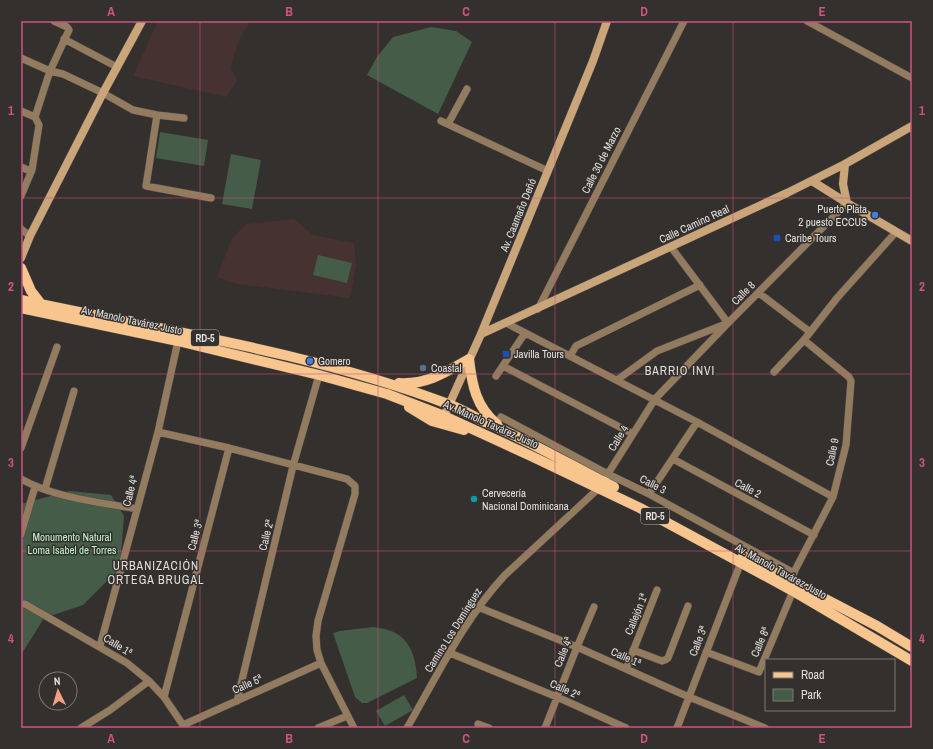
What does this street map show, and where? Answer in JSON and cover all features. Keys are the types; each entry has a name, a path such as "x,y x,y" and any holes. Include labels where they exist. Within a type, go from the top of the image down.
{"main road":[{"path":"21,268 31,290 41,304"},
{"name":"Av. Manolo Tavárez Justo","path":"21,300 157,327 305,359 387,383 450,404 792,577 797,585 877,626 912,647"},
{"name":"Av. Manolo Tavárez Justo","path":"21,308 178,341 319,375 387,394 444,416 482,433 603,481 640,508 793,590 912,661"},
{"path":"387,383 411,384 423,382 441,375 469,359 476,399 486,414 506,431"},
{"path":"398,398 412,410 432,421 457,429 482,433"}],"street":[{"path":"35,118 50,71 69,30 54,21"},
{"path":"21,258 30,236 103,93 142,21"},
{"name":"Av. Caamaño Deñó","path":"444,416 481,334 593,61 607,21"},
{"name":"Calle 30 de Marzo","path":"538,309 684,21"},
{"path":"807,21 912,78"},
{"path":"64,39 118,67"},
{"path":"21,58 50,71 63,74 103,93 133,110 156,115 184,118"},
{"path":"448,124 467,89"},
{"path":"21,112 35,118 39,125 32,170 30,171 21,196"},
{"path":"156,115 146,186 211,198"},
{"path":"441,121 548,171"},
{"name":"Calle Camino Real","path":"481,334 538,309 812,181 912,126"},
{"path":"845,164 844,184 847,204"},
{"path":"21,167 30,171"},
{"path":"812,181 847,204 912,242"},
{"name":"Calle 8","path":"655,399 728,323 847,204"},
{"path":"21,229 30,236"},
{"path":"774,372 804,340 837,298 896,232"},
{"path":"618,380 657,352 728,323 670,247"},
{"path":"570,356 576,346 700,285"},
{"path":"759,293 810,332"},
{"path":"506,323 655,399 833,497"},
{"path":"496,376 525,333"},
{"name":"Calle 9","path":"792,577 833,497 846,445 851,381 849,377 804,340"},
{"name":"Calle 4ª","path":"100,646 158,432 178,341"},
{"path":"21,448 57,347"},
{"path":"503,366 633,434"},
{"name":"Calle 2ª","path":"237,701 293,466 319,375"},
{"path":"45,490 74,391"},
{"name":"Calle 4","path":"603,481 655,399"},
{"name":"Calle 3","path":"501,417 603,481 649,494 792,577"},
{"path":"649,494 697,422"},
{"path":"158,432 229,448 347,479 355,486 355,494 318,621 316,636 317,650 321,663 354,728"},
{"name":"Calle 3ª","path":"164,697 229,448"},
{"name":"Calle 2","path":"673,460 814,535"},
{"path":"21,479 35,487 45,490 137,509"},
{"name":"Camino Los Domínguez","path":"407,728 478,607 505,575 603,481"},
{"path":"21,534 35,487"},
{"name":"Calle 3ª","path":"677,728 741,562"},
{"name":"Callejón 1ª","path":"626,669 657,590"},
{"name":"Calle 8ª","path":"706,652 758,672 793,590"},
{"name":"Calle 1ª","path":"21,604 25,604 127,663 149,681 164,697 184,727"},
{"path":"633,650 662,661 666,660 688,606"},
{"name":"Calle 1ª","path":"478,607 576,647 689,697 765,728"},
{"name":"Calle 4ª","path":"545,728 576,647 594,607"},
{"name":"Calle 2ª","path":"450,653 626,728"},
{"name":"Calle 5ª","path":"184,727 321,663"},
{"path":"81,728 110,710 149,681"},
{"path":"318,728 347,716"},
{"path":"478,724 489,728"}],"shaded area":[{"path":"158,21 251,21 240,38 234,55 231,68 237,81 226,97 133,76"},
{"path":"294,219 313,235 354,243 356,264 350,298 237,284 217,277 232,238 246,224"}],"green space":[{"path":"431,27 456,31 472,42 438,114 367,75 377,57 393,37"},
{"path":"160,132 208,140 204,166 156,158"},
{"path":"231,154 261,160 252,209 222,204"},
{"path":"318,255 352,263 347,283 313,275"},
{"name":"Monumento Natural Loma Isabel de Torres","path":"69,491 111,495 124,516 120,568 83,605 44,618 21,655 21,504"},
{"path":"373,627 396,633 402,637 407,643 413,656 417,678 367,703 362,703 355,697 333,633"},
{"path":"404,695 413,710 385,726 376,711"}],"place":[{"name":"Puerto Plata 2 puesto ECCUS","path":"875,215"},
{"name":"Caribe Tours","path":"777,238"},
{"name":"Javilla Tours","path":"506,354"},
{"name":"Gomero","path":"310,361"},
{"name":"Coastal","path":"423,368"},
{"name":"Cervecería Nacional Dominicana","path":"474,499"}],"district":[{"name":"BARRIO INVI","path":"680,371"},
{"name":"URBANIZACIÓN ORTEGA BRUGAL","path":"156,573"}]}
